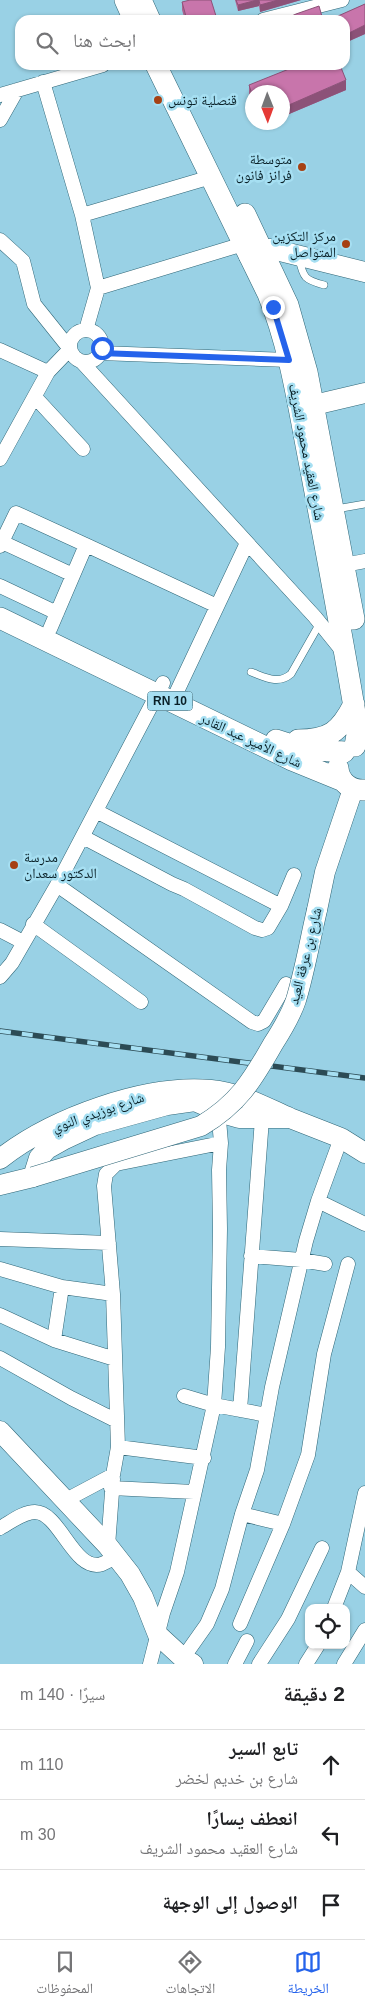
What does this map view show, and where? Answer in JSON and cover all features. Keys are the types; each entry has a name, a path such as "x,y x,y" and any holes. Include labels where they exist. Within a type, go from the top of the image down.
{"main road":[{"path":"125,0 132,15"},
{"path":"142,0 148,15"},
{"name":"شارع العقيد محمود الشريف","path":"158,70 211,177 282,290 294,320 314,405 365,683"},
{"name":"شارع العقيد محمود الشريف","path":"175,70 254,247 289,360 354,704 357,735 355,748 338,765 357,788"},
{"name":"شارع الأمير عبد القادر","path":"0,604 54,621 167,693 292,760 357,788"},
{"name":"شارع الأمير عبد القادر","path":"0,618 275,739 304,749 355,748"},
{"path":"275,739 315,739 330,735 341,726 354,704"}],"street":[{"path":"283,15 342,0"},
{"path":"0,95 85,70"},
{"path":"43,82 82,215 98,288 86,330"},
{"path":"0,120 17,90"},
{"path":"82,215 211,177"},
{"path":"0,240 23,260 34,304 74,356 81,361 320,623 345,655"},
{"path":"98,288 254,247 272,249 365,272"},
{"path":"0,459 5,436 35,398 48,372 70,349 72,338 80,331 86,330 100,338 102,348 94,360 81,361"},
{"path":"0,350 48,372"},
{"path":"100,353 289,360"},
{"path":"314,405 365,393"},
{"path":"35,398 84,449"},
{"path":"73,575 1,544 16,513 217,606"},
{"path":"0,977 12,963 57,885 96,811 217,606 247,543"},
{"path":"0,586 54,621 86,545"},
{"path":"344,565 365,562"},
{"name":"شارع بن عرفة العيد","path":"0,1185 201,1126 219,1116 235,1100 252,1081 295,1002 325,872 357,788"},
{"path":"96,811 281,906"},
{"path":"83,837 262,930 268,928 281,906 294,875"},
{"path":"57,885 252,1022 258,1024 264,1021 286,984"},
{"path":"34,924 141,1002"},
{"path":"0,930 23,942"},
{"name":"شارع بوزيدي النوي","path":"0,1159 18,1144 77,1116 154,1093 176,1090 212,1090 242,1097 341,1138 365,1153"},
{"path":"150,1664 177,1572 194,1492 204,1458 214,1405 218,1347 219,1170 221,1144 219,1111 212,1090"},
{"name":"شارع بوزيدي النوي","path":"28,1178 39,1158 47,1149 95,1125 184,1102 195,1101 239,1118 290,1118"},
{"path":"240,1410 262,1119"},
{"path":"0,1431 112,1551 139,1589 158,1635 188,1661 211,1616 222,1589 242,1514 257,1470 274,1378 302,1260 318,1201 341,1138"},
{"path":"18,1144 18,1166 28,1178"},
{"path":"0,1528 28,1513 38,1512 47,1516 82,1559 91,1564 101,1564 112,1551 112,1482 118,1447 113,1294 104,1186 106,1174 116,1164 221,1144"},
{"path":"318,1201 365,1224"},
{"path":"0,1239 109,1243"},
{"path":"251,1256 302,1260 325,1264"},
{"path":"240,1624 283,1524 308,1455 324,1354 348,1264"},
{"path":"0,1269 62,1287 113,1294"},
{"path":"54,1340 62,1287"},
{"path":"0,1315 54,1340 115,1359"},
{"path":"0,1358 71,1398 117,1420"},
{"path":"184,1396 214,1405 267,1415"},
{"path":"118,1447 204,1458"},
{"path":"66,1500 112,1482 194,1492"},
{"path":"336,1604 348,1572 365,1493"},
{"path":"242,1514 283,1524"},
{"path":"259,1664 288,1619 322,1548"},
{"path":"348,1572 365,1588"},
{"path":"344,1664 365,1630"},
{"path":"235,1664 247,1641"},
{"path":"306,1664 315,1649"}],"lane":[{"path":"298,255 302,272 308,280 324,285"},
{"path":"333,510 365,504"},
{"path":"251,672 277,681 285,679 291,674 320,623"}],"building":[{"path":"211,0 216,15 186,15 182,2"},
{"path":"236,0 257,0 238,5"},
{"path":"259,0 278,0 260,5"},
{"path":"365,4 365,25 350,32 350,15 340,15"},
{"path":"319,6 322,15 294,15"},
{"path":"286,70 342,70 346,80 290,104 290,85 249,85"}],"railway":[{"path":"0,1031 365,1078"}],"place":[{"name":"قنصلية تونس","path":"158,100"},
{"name":"متوسطة فرانز فانون","path":"302,167"},
{"name":"مركز التكزين المتواصل","path":"346,244"},
{"name":"مدرسة الدكتور سعدان","path":"14,865"}],"route":[{"path":"102,348 100,353 289,360 273,307"}]}
